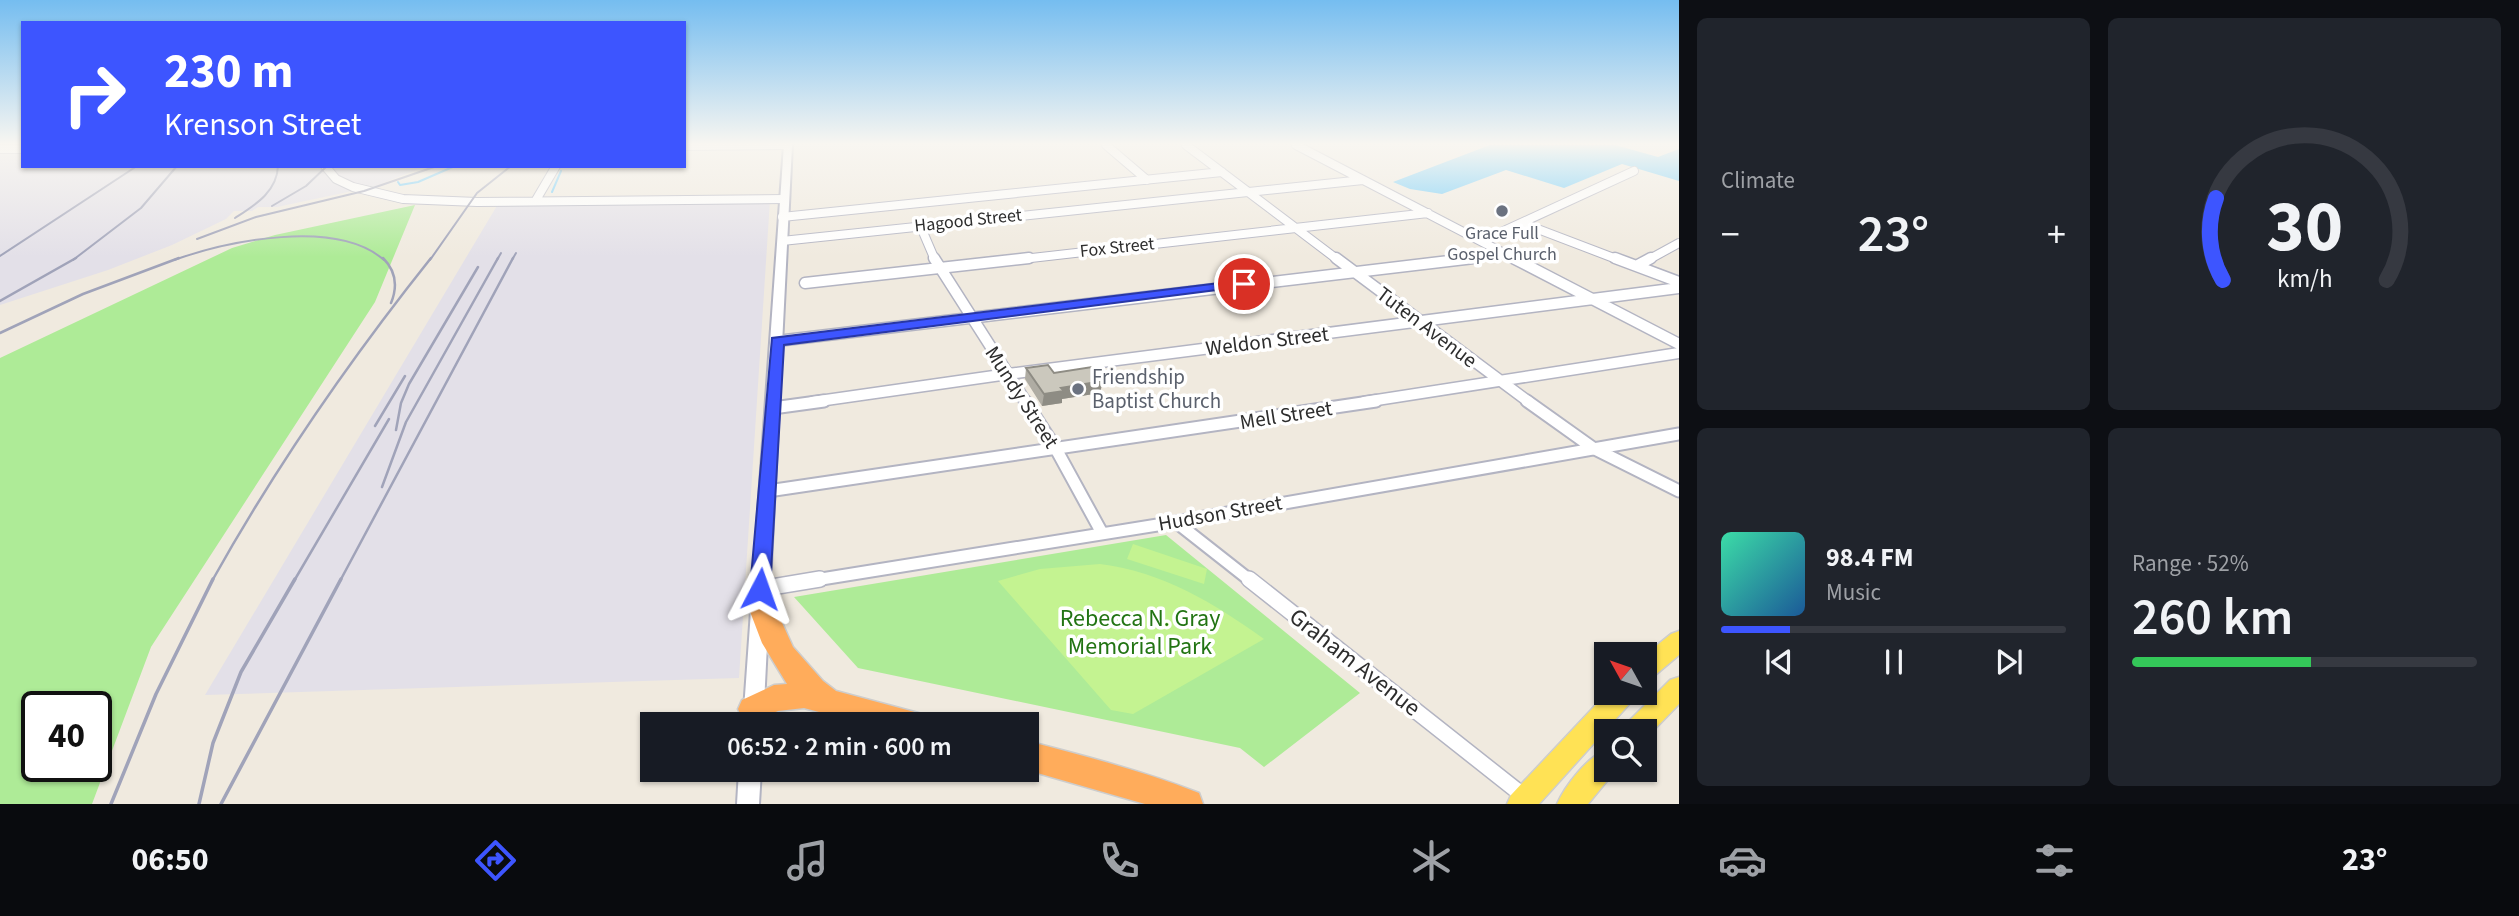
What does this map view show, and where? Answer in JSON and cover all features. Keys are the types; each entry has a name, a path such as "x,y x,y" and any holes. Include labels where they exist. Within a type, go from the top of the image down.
{"highway":[{"path":"760,595 776,643 788,662 816,693 833,702"},
{"path":"761,712 788,695 804,695 868,712"},
{"path":"1039,758 1132,784 1187,804"}],"main road":[{"path":"1657,659 1679,641"},
{"path":"1647,719 1679,688"},
{"path":"1527,802 1612,705"},
{"path":"1571,804 1594,776"}],"street":[{"path":"343,183 403,199 477,202 785,199"},
{"path":"536,200 546,183"},
{"path":"753,712 786,183"},
{"path":"782,218 1123,183"},
{"name":"Tuten Avenue","path":"1236,183 1592,448 1679,491"},
{"name":"Hagood Street","path":"782,241 1336,183"},
{"path":"1368,183 1679,344"},
{"path":"1482,241 1609,183"},
{"name":"Fox Street","path":"805,283 1428,213"},
{"path":"1522,223 1679,282"},
{"name":"Mundy Street","path":"920,225 938,267 1056,449 1102,533"},
{"path":"1638,265 1679,243"},
{"path":"777,341 829,337 971,316 1353,270 1506,254"},
{"name":"Weldon Street","path":"773,408 1007,374 1679,288"},
{"name":"Mell Street","path":"768,491 1679,353"},
{"name":"Hudson Street","path":"760,595 1679,433"},
{"name":"Graham Avenue","path":"1176,522 1527,802"},
{"path":"748,804 749,782"}],"shaded area":[{"path":"0,183 385,183 277,207 234,211 226,219 172,245 108,270 0,305"},
{"path":"770,200 739,678 205,695 498,204"}],"green space":[{"path":"415,205 375,302 151,647 112,751 112,691 21,691 21,782 100,782 92,804 0,804 0,358 232,248 275,235"},
{"name":"Rebecca N. Gray Memorial Park","path":"1166,535 1360,693 1264,767 1240,748 858,668 794,597"},
{"path":"1133,544 1207,569 1204,584 1127,559"},
{"path":"1100,564 1145,574 1187,591 1264,639 1133,714 1111,710 998,581 1040,569"}],"water":[{"path":"1394,183 1473,183 1442,194 1410,189"},
{"path":"1546,183 1577,183 1564,188"}],"building":[{"path":"1048,365 1054,373 1092,367 1103,381 1061,388 1064,391 1044,394 1026,368"}],"waterway":[{"path":"398,183 400,185 415,183"},
{"path":"552,192 556,183"}],"railway":[{"path":"0,256 112,183"},
{"path":"75,259 141,208 163,183"},
{"path":"235,218 264,197 274,183"},
{"path":"272,206 310,183"},
{"path":"197,239 256,217 389,183"},
{"path":"430,260 477,193 490,183"},
{"path":"174,260 223,246 281,237 339,240 363,247 384,260"},
{"path":"497,260 501,253"},
{"path":"512,260 516,253"},
{"path":"0,333 83,294 179,258"},
{"path":"383,258 391,268 394,279 395,291 391,303"},
{"path":"212,581 261,498 315,415 431,258"},
{"path":"382,487 406,422 498,258"},
{"path":"340,581 513,258"},
{"path":"0,301 75,259"},
{"path":"396,430 401,403 409,384 478,267"},
{"path":"375,426 405,376"},
{"path":"294,581 389,419"},
{"path":"199,804 213,743 241,672 295,579"},
{"path":"221,804 341,579"},
{"path":"111,804 156,694 212,581"}],"place":[{"name":"Grace Full Gospel Church","path":"1502,211"},
{"name":"Friendship Baptist Church","path":"1078,389"}],"route":[{"path":"760,589 777,341 829,337 971,316 1244,284"}]}
